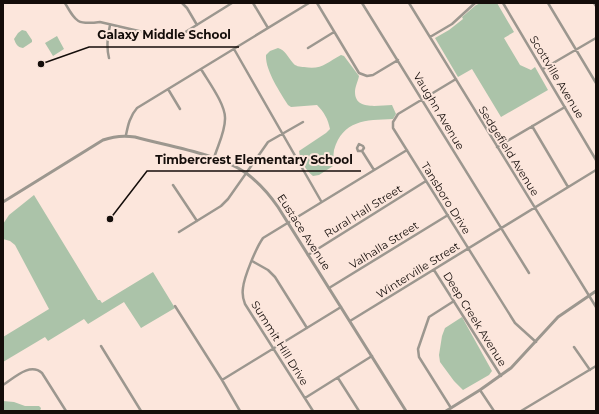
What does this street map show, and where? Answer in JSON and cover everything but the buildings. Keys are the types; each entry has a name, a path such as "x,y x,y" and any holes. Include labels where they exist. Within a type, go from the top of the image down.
{"street":[{"path":"65,3 73,17 80,22 89,24 100,22 169,38 177,37 232,3"},
{"path":"182,3 187,8 197,25"},
{"path":"253,3 268,28"},
{"path":"126,135 129,120 132,113 137,108 308,3"},
{"path":"317,3 359,73 367,76 373,75 398,60"},
{"name":"Vaughn Avenue","path":"362,3 529,273"},
{"name":"Sedgefield Avenue","path":"409,3 596,307"},
{"path":"430,37 452,24 475,3"},
{"name":"Scottville Avenue","path":"503,3 596,160"},
{"path":"548,3 596,83"},
{"path":"109,58 107,49 110,25"},
{"path":"308,48 334,32"},
{"path":"543,69 596,38"},
{"path":"234,49 321,201"},
{"path":"201,69 222,104 226,117 214,158"},
{"name":"Tansboro Drive","path":"456,79 398,114 393,122 394,128 515,323 536,342"},
{"path":"168,89 180,109"},
{"path":"497,147 565,107"},
{"path":"179,232 221,206 228,199 268,142 303,122"},
{"path":"532,126 568,187"},
{"name":"Eustace Avenue","path":"3,202 103,140 118,136 126,135 214,158 232,165 246,174 268,193 288,222 406,411"},
{"name":"Summit Hill Drive","path":"313,411 245,304 242,296 243,287 252,261 263,238 321,201 407,150"},
{"path":"362,151 374,170"},
{"name":"Winterville Street","path":"350,321 596,170"},
{"name":"Rural Hall Street","path":"308,255 426,181"},
{"path":"173,186 197,221"},
{"name":"Valhalla Street","path":"329,288 448,215"},
{"path":"252,261 268,270 275,277 307,328"},
{"name":"Deep Creek Avenue","path":"434,270 501,376"},
{"path":"446,411 501,376 518,362 558,317 596,291"},
{"path":"451,408 419,357 418,349 429,317 454,301"},
{"path":"175,306 240,411"},
{"path":"222,380 341,306"},
{"path":"101,346 141,411"},
{"path":"574,347 590,370"},
{"path":"305,398 372,356"},
{"path":"521,411 596,366"},
{"path":"3,385 31,368 36,369 42,373 66,411"},
{"path":"338,378 359,411"},
{"path":"480,390 494,411"}],"green space":[{"path":"481,3 497,3 514,32 504,38 520,65 531,70 535,67 548,90 501,117 472,69 458,77 435,38 449,30 463,19 462,17 476,5"},
{"path":"22,30 26,31 32,40 32,42 23,48 17,45 14,39"},
{"path":"57,36 64,49 53,56 45,43"},
{"path":"278,48 285,52 296,66 301,67 320,67 341,55 344,56 359,76 355,92 356,98 359,102 369,106 392,105 396,114 393,119 364,121 349,127 338,140 334,150 333,166 319,175 313,176 304,165 299,151 326,133 330,129 329,125 322,110 317,105 291,107 288,105 274,81 266,61 266,55 270,51"},
{"path":"34,195 98,300 102,303 153,272 175,308 141,328 124,302 88,324 84,319 48,341 45,337 3,362 3,337 49,309 15,245 10,241 3,239 3,224 9,215"},
{"path":"462,317 492,371 489,375 463,390 454,381 440,362 439,355 445,328"},
{"path":"3,401 14,402 25,406 39,406 41,408 40,411 3,411"}],"place":[{"name":"Galaxy Middle School","path":"41,64"},
{"name":"Timbercrest Elementary School","path":"110,219"}]}
